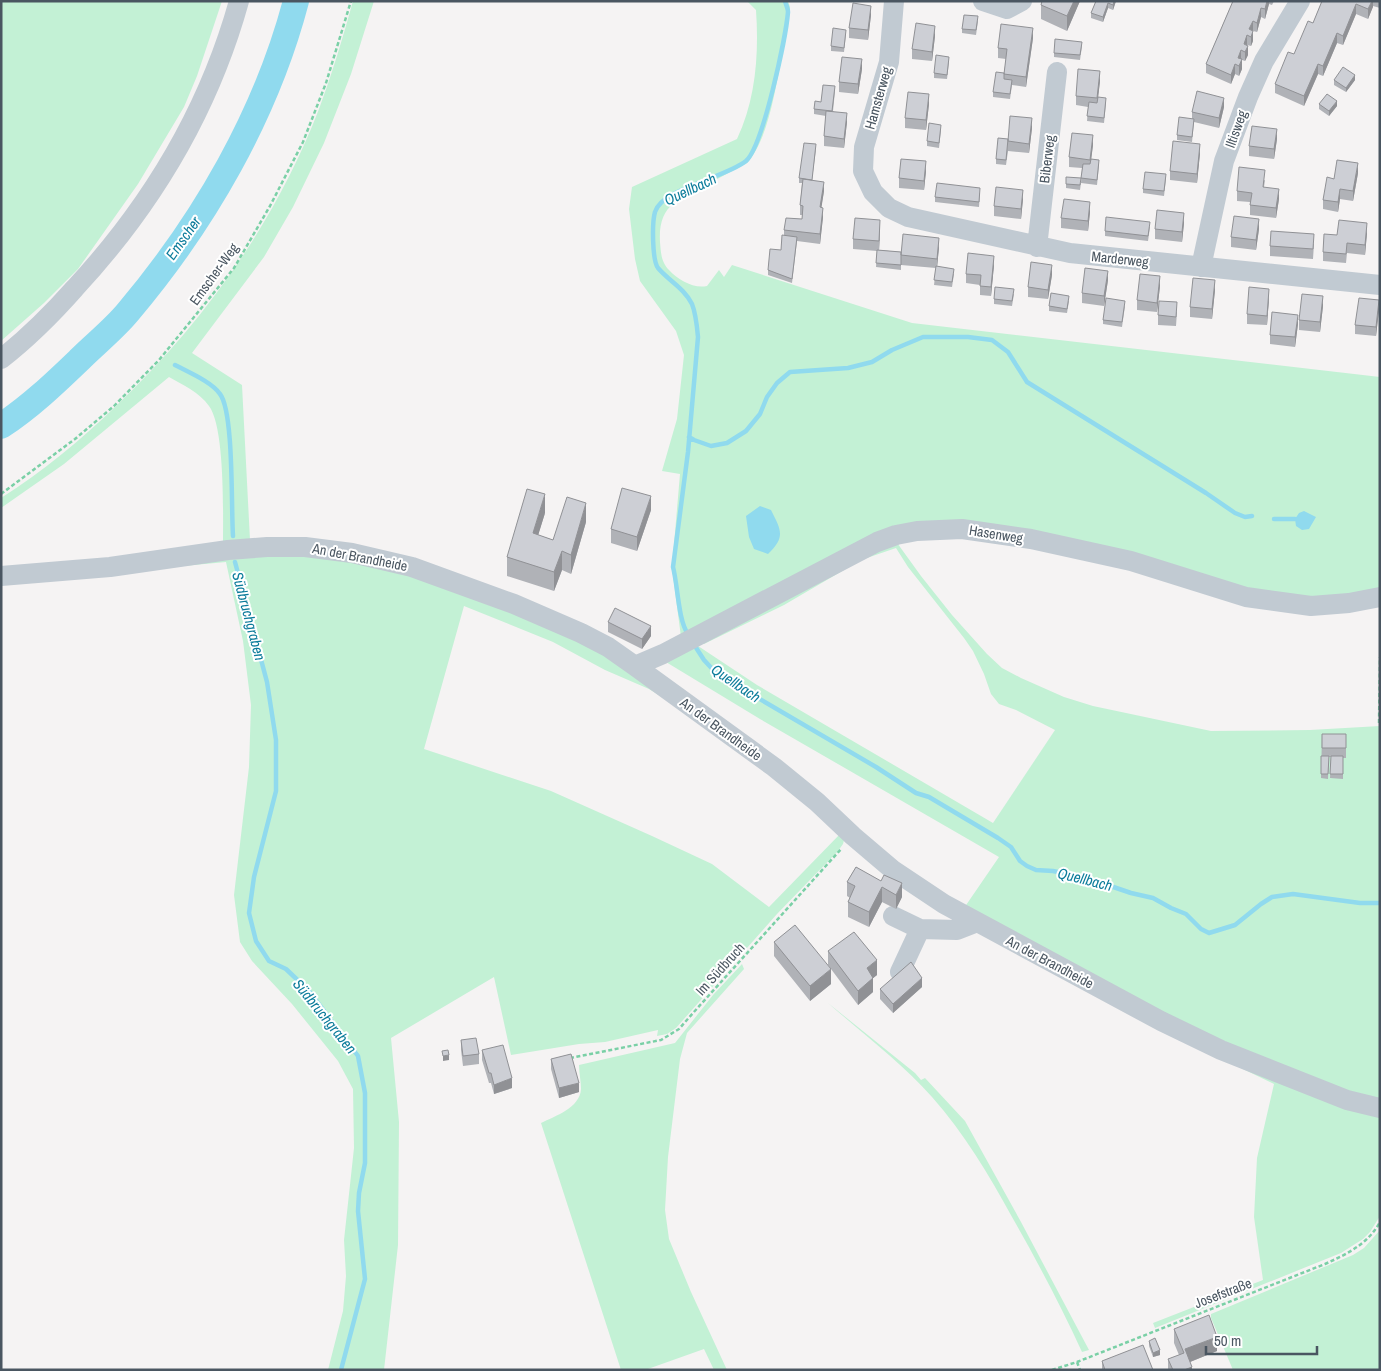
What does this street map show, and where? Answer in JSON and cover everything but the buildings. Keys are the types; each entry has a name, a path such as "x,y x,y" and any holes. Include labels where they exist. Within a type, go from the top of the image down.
{"street":[{"path":"1,359 27,337 80,283 119,238 163,175 206,92 222,54 239,1"},
{"name":"Hamsterweg","path":"873,192 864,171 864,148 889,62 894,1"},
{"path":"983,1 1007,9 1022,1"},
{"name":"Iltisweg","path":"1201,267 1224,161 1264,61 1300,1"},
{"name":"Biberweg","path":"1037,247 1057,72"},
{"name":"Marderweg","path":"873,192 889,208 908,217 1070,253 1201,267 1379,281"},
{"name":"Hasenweg","path":"636,666 663,654 877,542 896,535 917,531 962,528 1031,539 1130,561 1217,589 1255,598 1311,606 1349,603 1380,597"},
{"name":"An der Brandheide","path":"1,576 110,567 189,555 267,547 305,547 342,552 412,567 530,611 608,647 636,666 774,767 817,802 893,870 917,888 975,923 1161,1021 1221,1050 1347,1100 1380,1108"},
{"path":"893,916 920,930 956,930 975,923"},
{"path":"900,972 920,930"}],"path":[{"name":"Emscher-Weg","path":"1,494 75,439 114,406 159,360 234,268 270,206 303,142 326,83 351,1"},
{"path":"1379,723 1380,657"},
{"name":"Im Südbruch","path":"569,1059 661,1040 679,1029 853,836"},
{"name":"Josefstraße","path":"1052,1370 1077,1362 1346,1254 1365,1241 1380,1222"},
{"path":"1077,1362 1080,1370"}],"green space":[{"path":"1,1 222,1 197,76 184,107 138,184 78,269 44,303 1,341"},
{"path":"353,1 374,1 351,74 324,143 293,207 264,257 192,353 242,385 250,540 355,550 94,565 134,556 223,542 223,492 218,432 209,406 196,393 169,377 64,464 1,508 1,498 61,455 116,406 179,340 234,269 259,231 301,151 324,96"},
{"path":"747,1 788,1 790,7 787,34 770,114 760,141 747,163 679,199 666,211 662,219 660,242 664,264 673,274 692,285 702,287 707,286 719,270 724,277 732,265 912,323 1380,377 1380,593 1315,601 928,526 681,637 672,568 680,474 662,471 677,419 684,355 676,331 640,281 635,259 629,209 632,187 737,139 748,108 755,76 756,10"},
{"path":"895,540 952,615 1002,668 1064,697 1093,706 1211,731 1310,730 1380,726 1380,1102 1256,1060 962,911 999,857 760,719 661,659 686,638 757,685 993,823 1055,730 1016,710 999,704 991,694 973,651 908,567 896,548 861,560 784,605 704,644 699,637"},
{"path":"244,551 292,551 338,555 403,569 544,621 578,635 615,657 775,772 824,812 841,829 845,836 843,844 838,851 777,914 676,1028 667,1034 657,1036 658,1030 605,1042 579,1044 511,1055 494,977 391,1038 399,1122 398,1245 384,1370 328,1370 343,1311 346,1276 344,1240 354,1148 353,1089 338,1061 292,1004 252,961 240,942 234,895 249,767 251,705 243,641 226,562 1,583 1,580 162,565","holes":["464,606 553,642 605,670 649,689 697,719 792,788 841,833 769,907 712,864 652,836 551,791 424,749"]},
{"path":"742,964 744,969 687,1033 680,1059 668,1157 665,1210 669,1239 727,1370 714,1370 704,1349 645,1370 621,1370 541,1123 572,1106 580,1096 579,1065 675,1043 713,995"},
{"path":"828,1003 915,1073 921,1080 925,1078 965,1121 1089,1350 1082,1352 1031,1250 985,1170 955,1125 908,1072"},
{"path":"1162,1030 1380,1112 1380,1216 1363,1239 1341,1253 1155,1328 1153,1323 1263,1280 1254,1217 1257,1158 1274,1084"},
{"path":"1380,1230 1380,1370 1233,1370 1211,1314 1353,1255 1364,1248"}],"water":[{"path":"760,506 771,510 780,533 777,543 768,554 754,549 749,537 746,516"},
{"path":"1304,511 1316,517 1309,529 1302,530 1296,526 1295,519 1299,513"}],"waterway":[{"name":"Emscher","path":"1,426 42,394 117,324 156,277 182,241 207,204 250,126 268,85 296,1"},
{"name":"Quellbach","path":"688,634 680,612 673,567 688,452 698,337 695,316 689,298 662,273 656,264 653,241 654,217 660,204 669,197 736,167 746,161 753,151 773,90 783,44 788,12 785,1"},
{"path":"689,437 711,446 727,443 746,431 760,414 767,397 777,383 790,372 848,368 872,362 892,350 923,337 968,337 992,340 1008,352 1027,382 1235,513 1245,517 1252,516"},
{"name":"Südbruchgraben","path":"175,365 211,385 220,394 224,404 230,439 233,536"},
{"path":"1274,519 1295,519"},
{"name":"Südbruchgraben","path":"235,562 267,682 276,740 276,791 254,877 249,913 256,941 269,961 286,969 309,991 358,1056 365,1093 365,1163 359,1193 358,1211 365,1279 341,1370"},
{"name":"Quellbach","path":"693,643 704,660 717,674 876,767 916,793 929,797 998,838 1011,847 1020,861 1036,870 1053,871 1087,878 1131,893 1153,898 1186,914 1201,929 1209,933 1235,925 1272,897 1293,894 1360,903 1380,903"}]}
